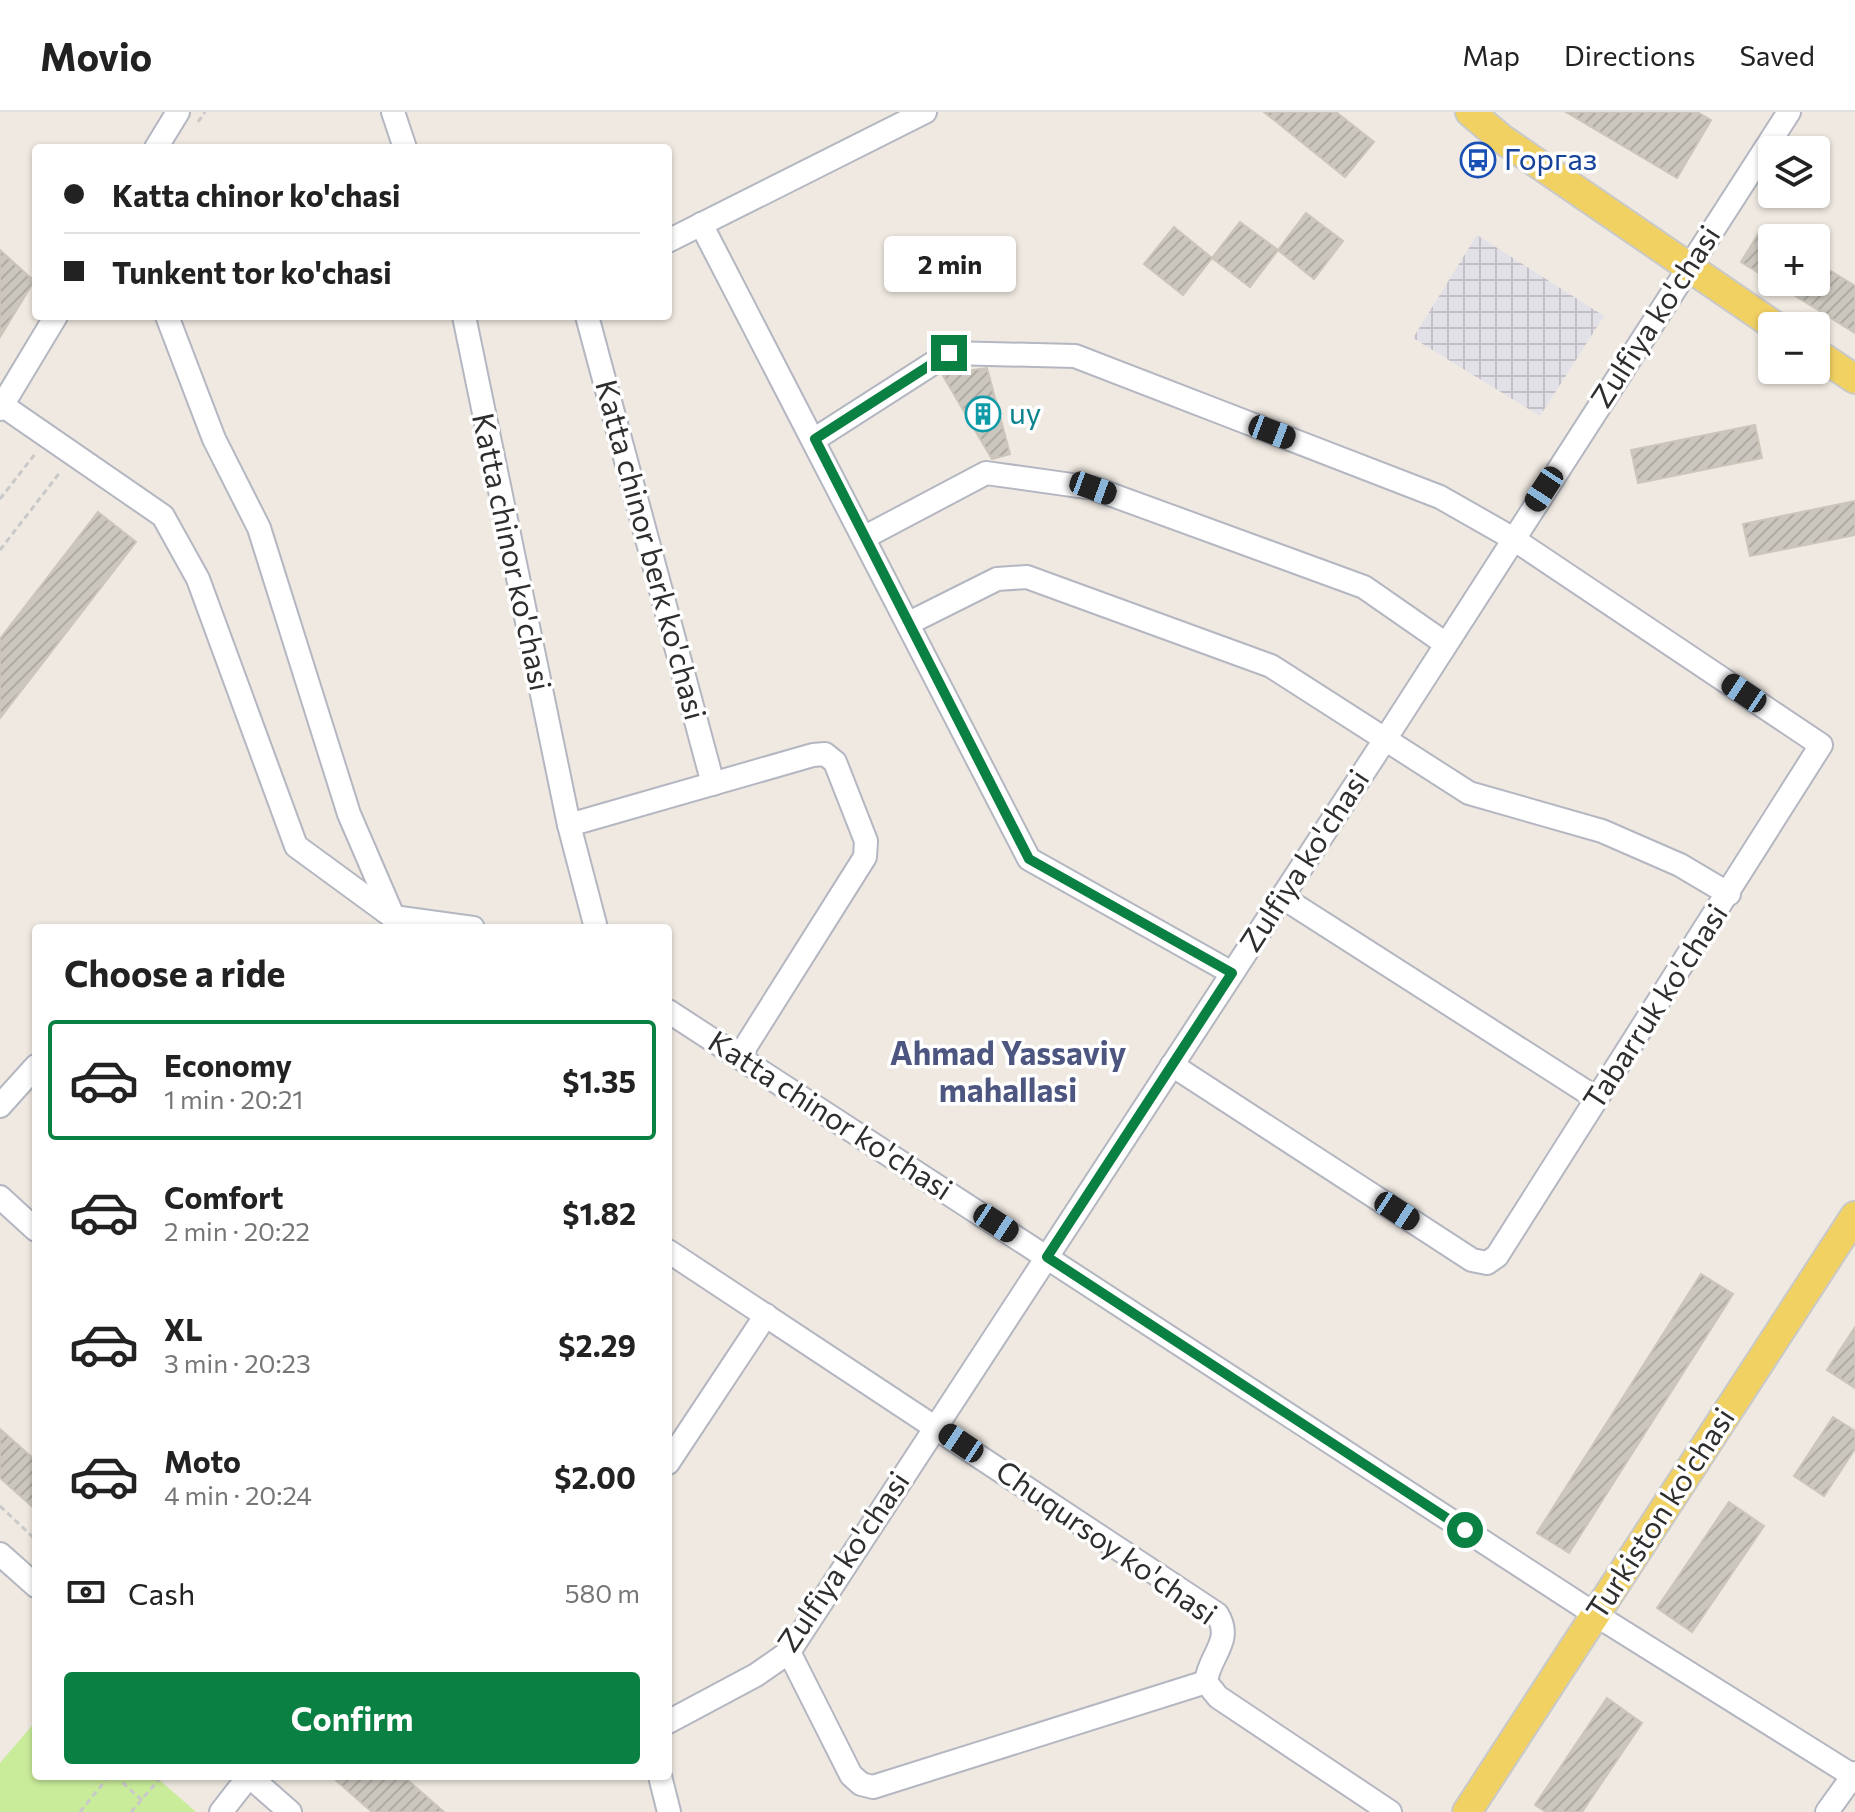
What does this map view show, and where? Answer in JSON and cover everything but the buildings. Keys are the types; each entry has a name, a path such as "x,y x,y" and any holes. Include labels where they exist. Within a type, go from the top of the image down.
{"main road":[{"path":"1470,112 1502,139 1758,315"},
{"path":"1830,362 1855,379"},
{"name":"Turkiston ko'chasi","path":"1467,1812 1855,1216"}],"street":[{"path":"158,144 178,112"},
{"path":"393,112 404,144"},
{"path":"672,239 925,112"},
{"name":"Zulfiya ko'chasi","path":"672,1720 756,1675 789,1652 1386,738 1789,112"},
{"path":"701,224 815,439 1029,859 1232,973"},
{"path":"54,320 1,407 163,516 198,579 296,846 393,917 444,924"},
{"path":"169,320 214,439 259,528 349,814 393,917"},
{"name":"Katta chinor ko'chasi","path":"465,320 569,825 595,924"},
{"name":"Katta chinor berk ko'chasi","path":"588,320 713,784"},
{"path":"815,439 949,353 1075,356 1440,497 1512,538"},
{"path":"865,537 986,473 1093,488 1364,587 1446,644"},
{"name":"Tabarruk ko'chasi","path":"1172,1065 1472,1260 1487,1263 1497,1256 1821,745 1512,538"},
{"path":"909,623 997,579 1027,577 1271,666 1469,793 1602,831 1680,865 1729,894"},
{"path":"569,825 825,754 835,762 866,841 865,857 739,1057"},
{"path":"1282,897 1596,1098"},
{"name":"Katta chinor ko'chasi","path":"672,1014 1596,1615 1854,1775"},
{"path":"0,1106 32,1070"},
{"path":"0,1197 32,1226"},
{"name":"Chuqursoy ko'chasi","path":"672,1254 1217,1614 1225,1627 1224,1640 1208,1670 1206,1682"},
{"path":"672,1457 766,1315"},
{"path":"0,1554 32,1582"},
{"path":"789,1652 851,1775 861,1784 873,1787 1206,1682 1218,1697 1390,1812"},
{"path":"1827,1812 1854,1775"},
{"path":"221,1812 246,1780"},
{"path":"254,1780 290,1812"},
{"path":"661,1780 669,1812"}],"path":[{"path":"0,499 47,439"},
{"path":"0,550 73,456"},
{"path":"0,1506 32,1536"},
{"path":"80,1812 106,1780"},
{"path":"120,1780 142,1800"},
{"path":"131,1812 159,1780"}],"shaded area":[{"name":"Горгаз","path":"1477,235 1604,316 1540,416 1413,338"}],"green space":[{"path":"32,1726 32,1780 160,1780 196,1812 0,1812 0,1763"}],"place":[{"name":"Горгаз","path":"1478,160"},
{"name":"uy","path":"983,414"}],"district":[{"name":"Ahmad Yassaviy mahallasi","path":"1008,1072"}],"route":[{"path":"949,353 815,439 1029,859 1232,973 1047,1257 1465,1530"}]}
